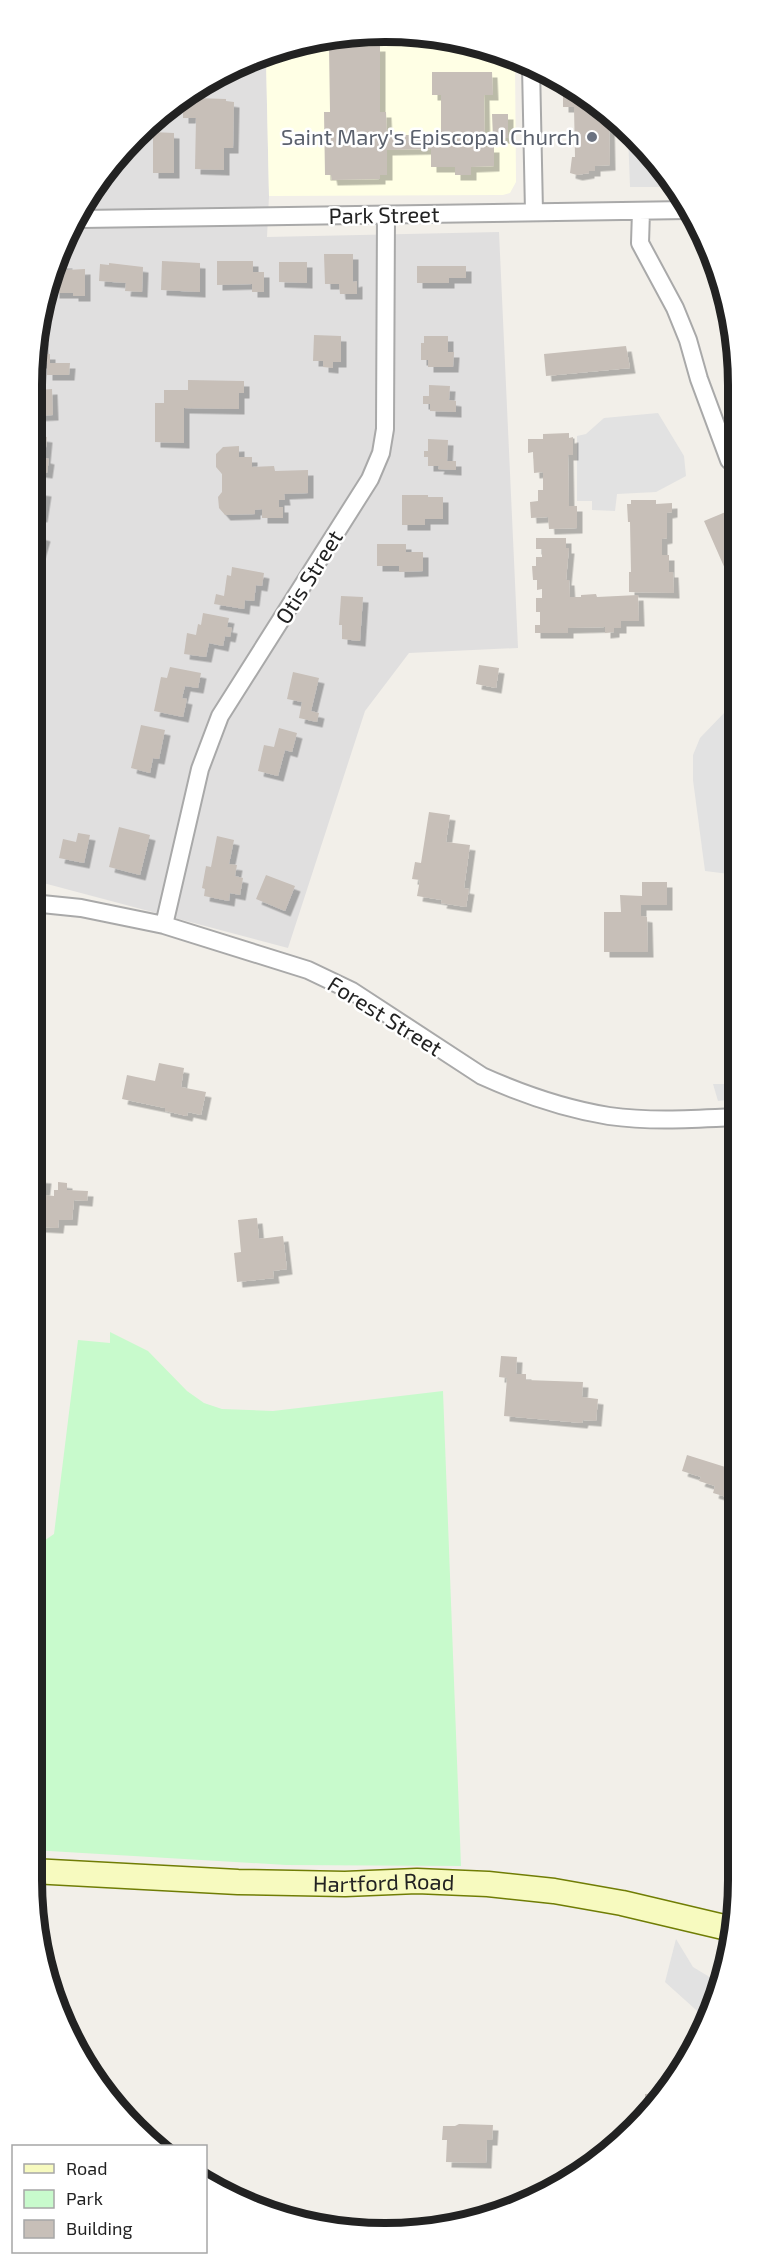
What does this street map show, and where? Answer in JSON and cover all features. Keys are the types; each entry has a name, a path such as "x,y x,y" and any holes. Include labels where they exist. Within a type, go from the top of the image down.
{"main road":[{"name":"Hartford Road","path":"42,1872 238,1882 345,1884 417,1881 488,1884 554,1891 622,1903 725,1927"}],"street":[{"path":"531,75 534,212"},
{"name":"Park Street","path":"85,219 680,210"},
{"path":"641,211 640,243 675,308 728,457"},
{"name":"Otis Street","path":"164,925 200,769 220,716 370,479 381,453 384,429 386,214"},
{"name":"Forest Street","path":"42,904 81,908 164,925 308,970 352,991 455,1060 505,1086 577,1110 609,1116 672,1119 728,1118"}],"shaded area":[{"path":"385,42 452,49 515,68 516,182 510,193 503,195 269,196 266,63 296,54 340,45"},
{"path":"266,63 269,196 267,237 499,232 518,648 409,653 365,711 288,948 42,883 42,385 45,340 54,296 68,254 88,213 113,176 142,142 194,100 233,77"},
{"path":"628,142 665,187 630,187"},
{"path":"658,413 684,456 686,476 656,492 617,494 615,511 592,510 592,501 577,501 577,436 586,434 604,418"},
{"path":"726,711 728,713 728,874 705,871 693,780 693,755 700,738"},
{"path":"713,1084 728,1084 728,1100 718,1101"},
{"path":"676,1939 693,1967 713,1979 701,2014 665,1982"}],"green space":[{"path":"110,1332 148,1351 187,1391 204,1403 222,1409 273,1411 443,1391 461,1866 286,1865 42,1851 42,1542 54,1534 78,1340 110,1343"}],"building":[{"path":"380,46 380,112 386,112 387,135 432,135 432,138 441,138 441,95 432,95 432,72 492,72 493,95 484,95 485,147 494,147 494,166 471,167 471,175 455,175 455,167 431,167 431,149 387,150 387,175 380,175 380,179 332,180 331,175 325,175 324,112 330,112 329,47"},
{"name":"Saint Mary's Episcopal Church","path":"563,92 609,125 610,165 595,166 595,171 589,171 589,173 577,175 570,173 572,157 575,157 574,107 563,107"},
{"path":"197,98 226,99 226,101 234,102 233,148 224,148 224,170 195,169 196,118 183,118 183,108"},
{"path":"492,114 508,114 508,138 493,138"},
{"path":"153,132 174,133 174,173 153,173"},
{"path":"324,254 353,254 353,282 357,281 357,294 340,294 339,284 325,284"},
{"path":"162,261 200,263 200,292 161,290"},
{"path":"217,261 253,261 253,272 264,272 264,292 252,292 252,284 217,285"},
{"path":"279,262 307,262 307,283 279,282"},
{"path":"65,263 67,263 67,270 85,269 85,296 73,296 73,293 55,293"},
{"path":"109,263 143,267 142,292 125,291 126,283 99,281 100,264 109,265"},
{"path":"417,266 466,266 466,278 449,278 449,283 417,283"},
{"path":"314,335 341,336 341,362 333,362 333,368 323,367 323,361 313,361"},
{"path":"424,336 448,336 448,352 454,352 453,367 428,367 428,360 421,360 421,343 424,343"},
{"path":"626,346 630,368 546,376 544,354"},
{"path":"44,354 50,354 50,363 70,363 69,375 47,375 47,363 43,363"},
{"path":"188,380 244,381 244,393 239,393 239,409 184,408 184,443 155,442 155,403 164,403 164,390 188,390"},
{"path":"429,385 450,386 449,400 456,401 456,412 430,411 430,404 423,404 423,396 429,396"},
{"path":"52,389 53,415 42,416 42,390"},
{"path":"569,433 569,438 573,437 573,455 568,455 569,506 577,506 577,528 549,529 548,517 531,518 530,502 538,501 538,490 543,490 543,472 534,473 533,452 528,453 528,439 543,439 543,434"},
{"path":"42,436 47,437 45,458 49,459 47,473 42,472"},
{"path":"428,439 448,440 447,461 456,461 456,470 428,466 428,457 424,457 424,451 428,451"},
{"path":"239,446 239,457 252,457 252,467 274,466 275,471 308,470 308,493 284,494 285,500 279,500 279,507 283,507 283,518 262,518 262,509 255,510 255,514 225,515 219,508 218,497 222,492 222,474 216,467 216,454 223,447"},
{"path":"42,490 46,491 42,517"},
{"path":"402,495 443,497 443,519 425,519 425,525 402,525"},
{"path":"631,500 656,500 656,504 672,503 672,512 667,513 667,538 662,539 662,555 669,555 669,572 673,572 674,593 629,592 630,522 628,522 627,504 631,504"},
{"path":"728,511 728,576 704,521"},
{"path":"536,538 566,538 566,548 569,548 566,580 569,580 570,597 596,594 597,597 638,595 639,621 621,621 621,628 614,628 614,632 605,633 605,627 568,628 568,633 535,633 535,625 540,625 540,612 536,612 536,598 542,598 542,589 537,590 537,580 533,580 532,566 536,566 536,557 542,557 542,549 536,549"},
{"path":"377,544 406,544 406,552 423,552 423,571 399,572 399,566 377,566"},
{"path":"232,567 264,573 262,586 256,585 254,601 245,600 244,609 214,604 216,594 224,596 227,575 231,576"},
{"path":"341,596 363,597 360,641 342,639 342,625 339,625"},
{"path":"203,613 229,618 227,627 232,628 230,637 225,636 223,646 209,643 206,657 184,654 187,633 196,635"},
{"path":"479,665 499,668 496,688 476,684"},
{"path":"170,667 201,673 198,688 185,686 182,698 187,699 183,717 154,711 161,677 167,678"},
{"path":"293,672 319,678 311,711 319,713 317,722 299,718 302,702 287,699"},
{"path":"141,725 165,730 159,759 153,758 150,773 131,768"},
{"path":"279,728 297,733 292,752 285,750 278,776 258,771 264,745 274,747"},
{"path":"429,812 450,815 446,842 470,845 464,888 469,889 466,907 417,896 420,880 412,879 415,862 421,863"},
{"path":"119,827 150,835 140,875 109,867"},
{"path":"78,833 90,835 84,863 59,858 63,839 76,842"},
{"path":"217,836 234,840 229,864 237,865 235,876 243,878 240,895 230,893 229,901 204,896 205,889 202,888 206,866 211,867"},
{"path":"266,875 295,886 285,911 256,899"},
{"path":"642,882 667,882 667,905 641,905 641,916 647,917 648,952 604,952 604,912 621,912 620,895 642,896"},
{"path":"159,1063 184,1068 181,1087 206,1092 201,1115 188,1112 187,1116 165,1111 165,1108 122,1099 127,1075 155,1081"},
{"path":"42,1178 46,1178 44,1195 54,1196 54,1190 58,1190 58,1182 67,1183 67,1190 88,1191 87,1201 74,1200 72,1220 59,1220 58,1228 42,1227"},
{"path":"257,1218 259,1239 283,1236 287,1269 273,1271 274,1278 237,1282 234,1253 241,1252 238,1220"},
{"path":"501,1356 517,1357 516,1374 526,1374 526,1380 583,1382 582,1397 598,1399 596,1421 583,1420 582,1423 504,1416 507,1378 499,1377"},
{"path":"687,1455 728,1468 728,1497 713,1493 715,1486 699,1481 701,1477 682,1471"},
{"path":"645,2094 653,2094 645,2104"},
{"path":"493,2125 492,2140 487,2140 486,2163 446,2162 447,2140 442,2140 443,2126"}],"place":[{"name":"Saint Mary's Episcopal Church","path":"592,137"}]}
